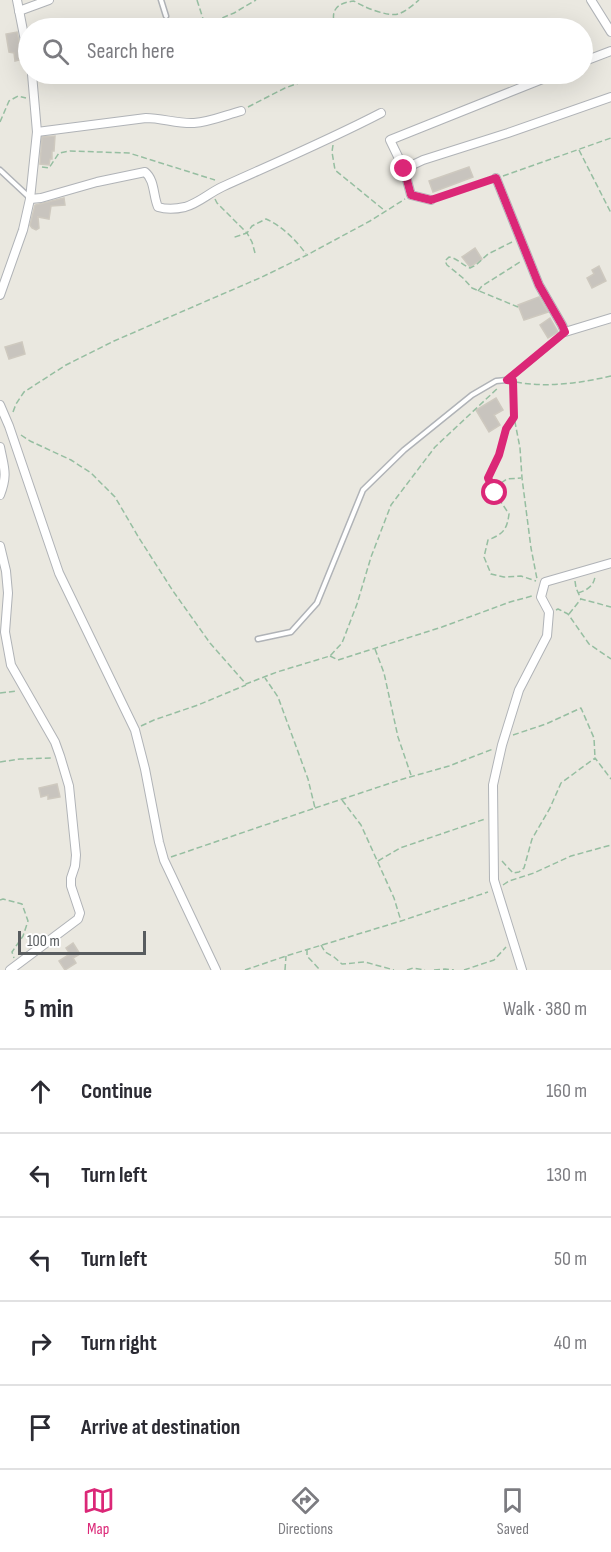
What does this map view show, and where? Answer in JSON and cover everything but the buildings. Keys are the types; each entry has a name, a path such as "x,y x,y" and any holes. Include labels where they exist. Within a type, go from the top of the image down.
{"street":[{"path":"17,0 20,18"},
{"path":"19,11 49,0"},
{"path":"591,0 611,32"},
{"path":"593,58 611,51"},
{"path":"0,295 23,230 30,199 37,132 34,84"},
{"path":"431,200 411,195 404,169 390,140 530,84"},
{"path":"404,169 423,160 611,97"},
{"path":"37,132 146,118 193,124 241,111"},
{"path":"30,199 145,172 149,176 158,207 168,210 186,207 381,113"},
{"path":"496,178 539,285 565,332 611,318"},
{"path":"0,405 59,573 135,730 165,860 216,970"},
{"path":"0,447 6,473 0,495"},
{"path":"0,546 8,593 5,632 10,665 55,742 69,786 76,855 71,886 80,913 78,918 13,967"},
{"path":"522,970 494,880 493,785 502,745 519,690 547,636 549,612 541,597 545,582 611,563"}],"lane":[{"path":"161,0 166,16"},
{"path":"0,170 30,199"},
{"path":"258,639 291,632 317,603 363,490 404,450 472,395 496,381 507,380 565,332"}],"path":[{"path":"197,0 203,18"},
{"path":"222,18 256,0"},
{"path":"334,18 335,9 341,3 354,1 362,7 393,15 400,14 419,0"},
{"path":"241,111 296,84"},
{"path":"0,122 9,101 18,96 35,104"},
{"path":"333,137 332,152 335,170 385,211"},
{"path":"431,200 611,138"},
{"path":"579,150 611,213"},
{"path":"40,166 49,168 59,153 70,151 129,153 228,185"},
{"path":"212,193 217,203 247,233 255,253"},
{"path":"246,684 210,644 173,591 116,497 91,473 71,460 30,441 9,426 16,404 24,392 66,365 114,341 307,255 370,221 411,195"},
{"path":"232,238 247,233 252,226 266,219 297,242 307,255"},
{"path":"518,307 472,288 445,261 449,257 453,258 470,268 489,254 511,243 519,235"},
{"path":"478,291 493,278 528,257"},
{"path":"514,417 506,429 499,455 488,478 509,514 508,526 498,536 488,540 484,557 491,574 504,577 521,576 538,581 531,548 520,448 514,417 513,381 528,384 560,384 592,381 611,376"},
{"path":"135,730 154,720 198,705 246,684 330,656 342,643 390,505 435,447 507,380"},
{"path":"490,483 522,478"},
{"path":"578,593 588,589 595,579 595,567"},
{"path":"575,573 576,588 581,599 611,607"},
{"path":"330,656 338,660 542,593"},
{"path":"568,614 581,599"},
{"path":"549,612 558,609 568,614 589,644 611,659"},
{"path":"375,649 384,673 398,737 412,776"},
{"path":"264,678 278,697 308,779 315,808"},
{"path":"0,693 24,689"},
{"path":"165,860 315,808 449,766 502,745 509,736 546,724 581,708 594,738 595,758 611,779"},
{"path":"0,762 60,756"},
{"path":"494,852 513,873 524,868 532,839 561,783 595,758"},
{"path":"342,800 362,825 376,862 394,898 401,921"},
{"path":"376,862 400,848 494,815"},
{"path":"245,970 497,889 509,881 534,873 571,856 611,845"},
{"path":"0,894 2,900 22,904 28,921 23,936 12,952 13,967"},
{"path":"464,970 494,960 513,940"},
{"path":"321,945 325,952 342,964 365,962 394,970"},
{"path":"307,949 307,956 320,970"},
{"path":"285,970 286,956"},
{"path":"407,970 413,968 425,970"},
{"path":"435,970 454,970"}],"route":[{"path":"404,169 411,195 431,200 496,178 539,285 565,332 507,380 513,381 514,417 506,429 499,455 488,478 495,493"}]}
